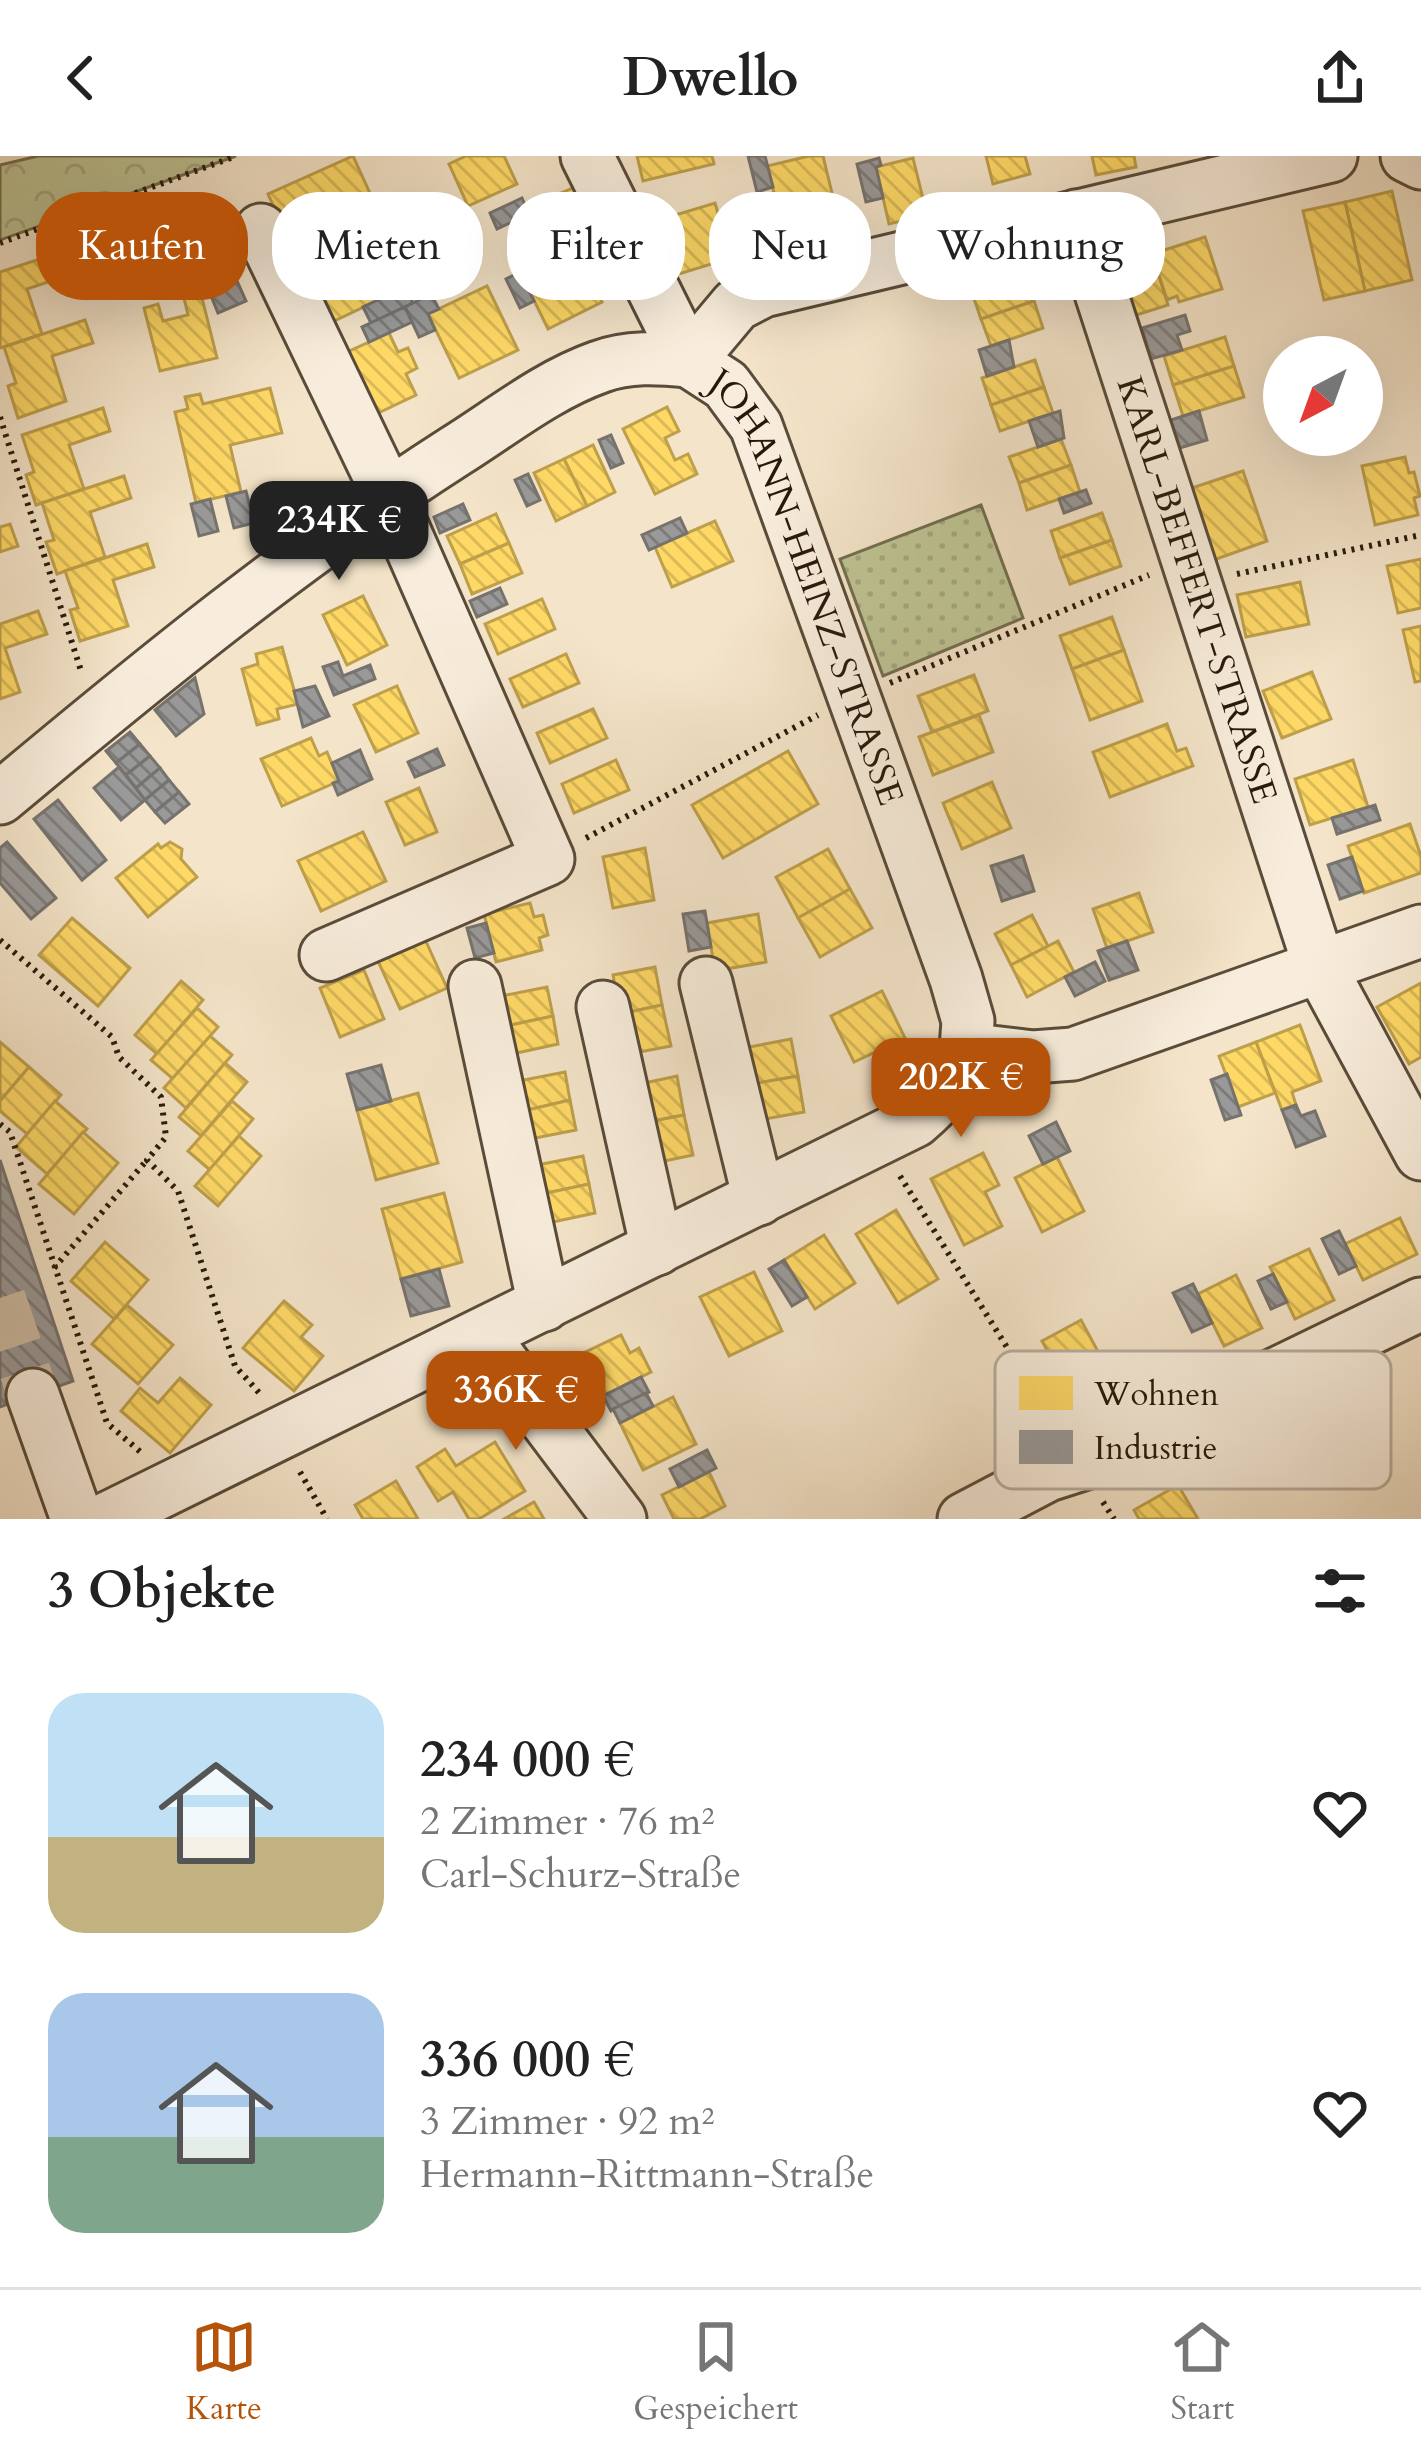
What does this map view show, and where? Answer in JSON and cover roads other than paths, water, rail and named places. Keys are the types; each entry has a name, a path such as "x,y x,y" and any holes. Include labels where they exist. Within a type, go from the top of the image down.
{"street":[{"name":"JOHANN-HEINZ-STRASSE","path":"587,156 689,361 726,386 756,426 956,979 968,1021 966,1049"},
{"path":"1165,195 1331,156"},
{"path":"1407,156 1421,164"},
{"path":"262,230 388,494 548,859 326,956"},
{"path":"0,798 285,569 388,494 554,388 601,365 643,357 689,361 736,305 763,291 895,259"},
{"name":"KARL-BEFFERT-STRASSE","path":"1103,300 1319,965 1421,1154"},
{"path":"106,1519 270,1415 482,1335 916,1121 944,1097 966,1049 1034,1057 1073,1054 1421,931"},
{"path":"706,983 758,1199"},
{"path":"475,986 544,1305"},
{"path":"603,1007 657,1249"},
{"path":"1324,1351 1421,1304"},
{"path":"482,1335 620,1519"},
{"path":"54,1519 23,1398 77,1519"},
{"path":"964,1519 1021,1489"}],"tunnel":[{"path":"0,1298 33,1395"}]}
